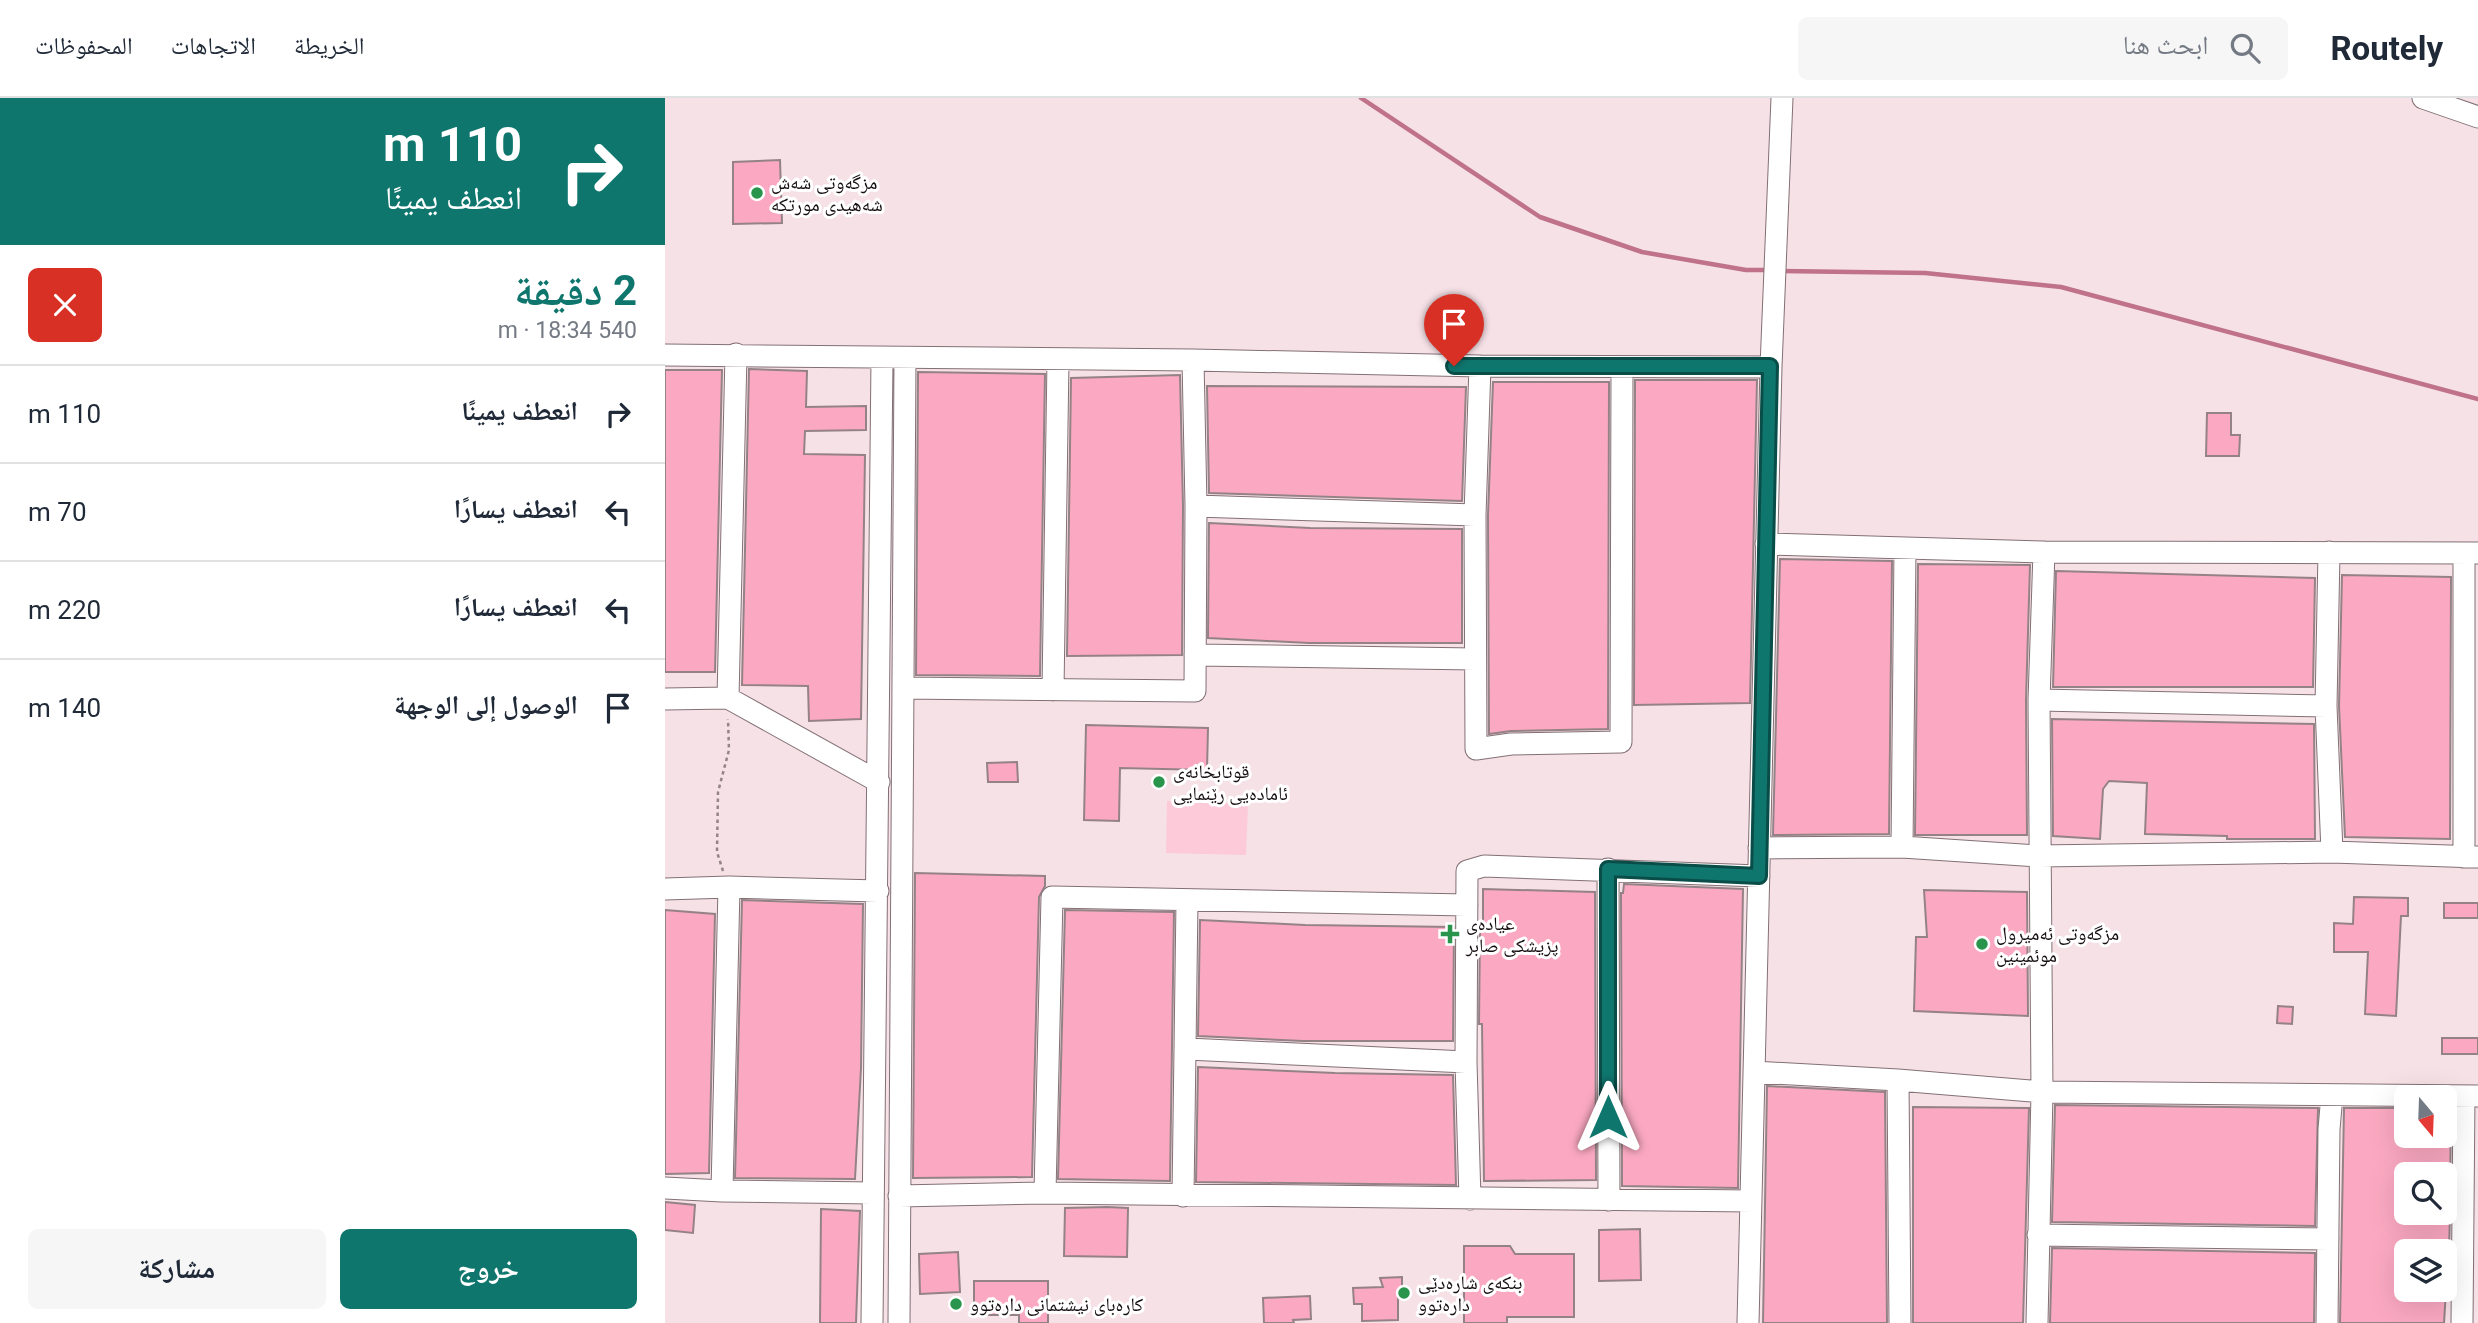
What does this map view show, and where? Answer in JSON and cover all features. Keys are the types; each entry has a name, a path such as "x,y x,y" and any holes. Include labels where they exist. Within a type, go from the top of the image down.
{"street":[{"path":"1748,1323 1770,366 1782,98"},
{"path":"2423,98 2478,117"},
{"path":"728,698 736,354"},
{"path":"665,355 1193,360 1622,368 1770,366"},
{"path":"872,1323 882,358"},
{"path":"898,1323 905,358"},
{"path":"1053,690 1058,360"},
{"path":"903,688 1195,691 1196,506 1193,360"},
{"path":"1479,366 1475,515 1476,749 1511,744 1621,742 1622,368"},
{"path":"1196,506 1475,515"},
{"path":"1759,848 1902,847 2039,856 2332,852 2471,857 2471,553 2044,552 1766,544"},
{"path":"1902,847 1905,548"},
{"path":"2037,1323 2042,1092 2039,700 2044,552"},
{"path":"2329,552 2326,706 2332,852"},
{"path":"1195,655 1475,659"},
{"path":"665,699 728,698 879,782"},
{"path":"2039,700 2326,706"},
{"path":"1470,1199 1466,1062 1467,871 1484,866 1759,876"},
{"path":"1608,869 1609,1200"},
{"path":"722,1191 729,887"},
{"path":"665,888 878,891"},
{"path":"1045,1193 1052,897 1467,905"},
{"path":"1183,1196 1187,901"},
{"path":"1187,1049 1466,1062"},
{"path":"1754,1072 2042,1092 2471,1096 2462,1323"},
{"path":"1898,1080 1900,1323"},
{"path":"2327,1323 2332,1095"},
{"path":"665,1188 873,1193"},
{"path":"899,1196 1045,1193 1751,1201"},
{"path":"2038,1235 2328,1239"}],"path":[{"path":"728,698 729,750 718,792 717,852 729,887"}],"shaded area":[{"path":"1167,801 1248,804 1246,855 1166,853"}],"building":[{"name":"مزگەوتی شەش شەهیدی مورتکە","path":"780,160 782,223 733,224 733,162"},
{"path":"749,369 807,371 806,407 866,406 866,430 805,431 804,454 865,455 861,719 809,721 808,686 742,685"},
{"path":"665,370 722,370 715,672 665,672"},
{"path":"918,372 1045,374 1040,676 916,675"},
{"path":"1180,375 1182,655 1067,656 1071,378"},
{"path":"1635,380 1757,380 1750,703 1634,705"},
{"path":"1493,382 1609,382 1608,729 1489,734 1488,515"},
{"path":"1207,386 1466,387 1462,501 1209,493"},
{"path":"2207,413 2231,413 2231,435 2240,435 2239,456 2206,456"},
{"path":"1209,523 1310,528 1462,529 1462,643 1309,643 1208,638"},
{"path":"1780,559 1892,561 1889,834 1773,835"},
{"path":"1918,564 2030,565 2026,700 2027,835 1915,835"},
{"path":"2056,571 2315,578 2313,687 2053,687"},
{"path":"2342,575 2451,577 2450,839 2345,837 2339,706"},
{"path":"2052,719 2314,724 2315,839 2227,839 2227,836 2145,834 2147,783 2109,781 2103,789 2100,839 2053,836"},
{"path":"1086,725 1208,728 1207,770 1120,768 1119,821 1084,820"},
{"path":"1017,762 1018,782 988,782 987,763"},
{"path":"915,873 1045,876 1045,886 1039,897 1032,1177 913,1178"},
{"path":"1624,884 1743,889 1738,1188 1622,1186 1621,893"},
{"path":"1483,889 1595,892 1596,1180 1484,1181 1482,1024 1479,1024"},
{"path":"1924,890 2027,892 2028,1016 1914,1011 1916,937 1927,937"},
{"path":"2354,897 2408,898 2408,916 2401,916 2396,1016 2365,1014 2368,952 2334,952 2334,923 2353,924"},
{"path":"742,900 863,904 861,1068 855,1179 735,1178"},
{"path":"2444,903 2478,903 2478,918 2444,918"},
{"path":"665,910 715,914 709,1173 665,1174"},
{"path":"1065,910 1174,912 1170,1181 1058,1179"},
{"path":"1200,920 1305,925 1454,927 1453,1041 1303,1041 1198,1036"},
{"path":"2278,1006 2293,1007 2292,1024 2277,1023"},
{"path":"2442,1038 2478,1038 2478,1054 2442,1054"},
{"path":"1198,1067 1453,1075 1456,1185 1196,1182"},
{"path":"1767,1086 1885,1092 1887,1323 1763,1323"},
{"path":"2055,1105 2318,1108 2315,1226 2052,1222"},
{"path":"1913,1107 2029,1108 2023,1323 1913,1323"},
{"path":"2344,1108 2394,1108 2394,1148 2451,1148 2450,1162 2394,1162 2394,1225 2450,1225 2449,1239 2394,1239 2394,1302 2445,1302 2444,1323 2340,1323"},
{"path":"665,1202 695,1205 693,1233 665,1230"},
{"path":"1065,1208 1128,1208 1127,1257 1064,1256"},
{"path":"821,1209 860,1211 856,1323 820,1323"},
{"path":"1640,1229 1641,1280 1599,1281 1599,1230"},
{"path":"1464,1246 1510,1246 1515,1254 1574,1254 1574,1317 1507,1317 1507,1323 1464,1323"},
{"path":"2052,1248 2315,1253 2314,1323 2050,1323"},
{"path":"958,1252 960,1292 920,1294 919,1254"},
{"path":"1402,1277 1402,1288 1398,1291 1398,1320 1362,1321 1362,1304 1354,1304 1353,1288 1383,1287 1380,1278"},
{"path":"974,1281 1048,1281 1048,1323 1019,1323 1019,1315 974,1315"},
{"path":"1310,1296 1311,1319 1293,1320 1294,1323 1264,1323 1263,1298"}],"waterway":[{"path":"1361,98 1540,217 1642,252 1746,270 1769,270"},
{"path":"1781,271 1925,273 2061,287 2478,399"}],"place":[{"name":"مزگەوتی شەش شەهیدی مورتکە","path":"757,193"},
{"name":"قوتابخانەی ئامادەیی رێنمایی","path":"1159,782"},
{"name":"عیادەی پزیشکی صابر","path":"1450,934"},
{"name":"مزگەوتی ئەمیرول موئمینین","path":"1982,944"},
{"name":"بنکەی شارەدێی دارەتوو","path":"1404,1293"},
{"name":"کارەبای نیشتمانی دارەتوو","path":"956,1304"}],"route":[{"path":"1454,366 1770,366 1759,876 1608,869 1608,1117"}]}
